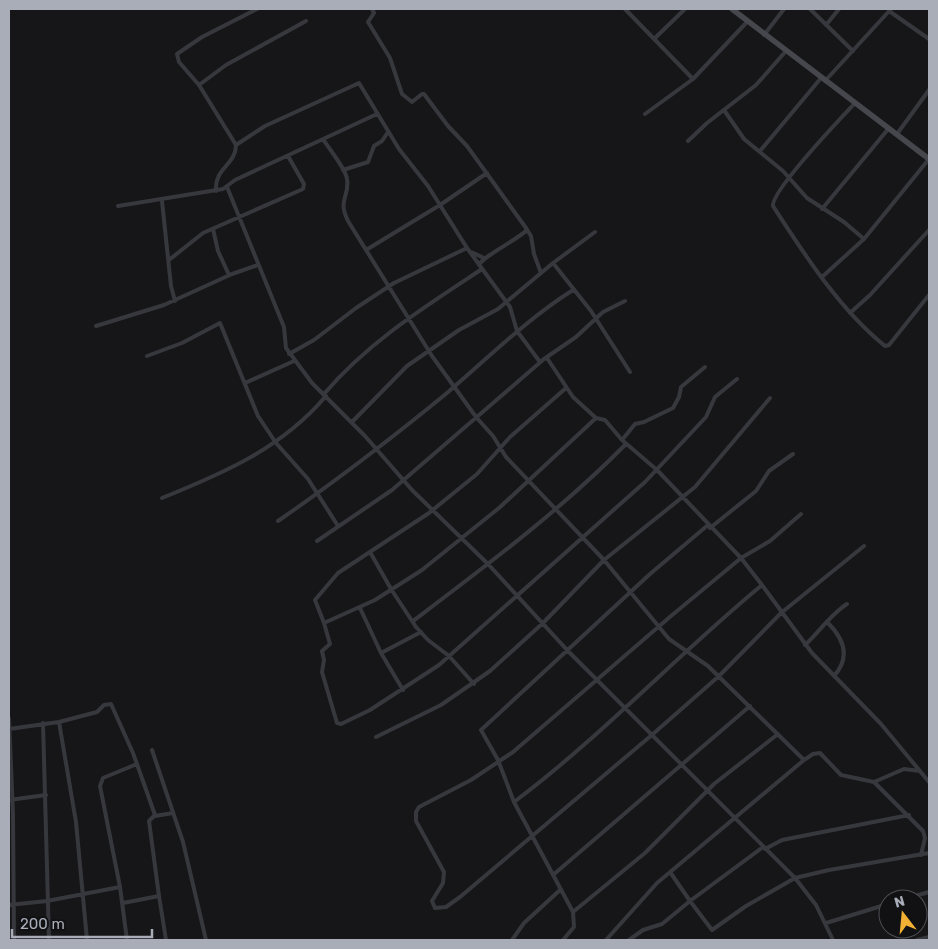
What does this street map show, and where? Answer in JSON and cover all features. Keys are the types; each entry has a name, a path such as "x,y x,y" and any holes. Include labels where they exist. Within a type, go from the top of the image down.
{"street":[{"path":"216,191 220,170 234,157 236,145 199,85 182,67 177,54 202,37 257,9"},
{"path":"372,9 374,13 368,22 390,58 402,94 412,102 424,94 487,173 527,230 541,273"},
{"path":"626,9 693,79"},
{"path":"654,39 685,9"},
{"path":"732,9 929,159 898,200 864,239 822,276"},
{"path":"764,35 784,9"},
{"path":"810,9 853,51"},
{"path":"826,24 839,9"},
{"path":"760,151 823,80 853,51 890,10 929,39"},
{"path":"199,85 226,65 306,21"},
{"path":"646,114 693,79 747,22"},
{"path":"688,142 756,85 786,51"},
{"path":"236,145 265,126 358,84 363,87 388,132 510,307 518,330 540,362"},
{"path":"897,134 929,90"},
{"path":"855,103 790,178 772,204 850,313 868,332 887,347 929,295"},
{"path":"724,110 744,139 790,178 803,194 822,209 844,222 864,239"},
{"path":"118,206 162,201 216,191 377,114"},
{"path":"822,209 889,128"},
{"path":"344,170 368,162 374,146 382,141 388,132"},
{"path":"323,139 344,170 348,184 342,205 344,213 388,288 429,351 506,457 604,560 657,627 685,652 708,666 804,760"},
{"path":"168,260 194,239 213,229 305,188 288,156"},
{"path":"366,250 440,205 487,173"},
{"path":"227,187 284,327 285,342 289,354 404,480 488,564 568,651 795,878 816,905 826,922 833,940"},
{"path":"162,201 174,301"},
{"path":"213,229 218,251 229,275"},
{"path":"162,498 243,463 276,443 365,354 408,319 481,267 484,258 505,247 527,230"},
{"path":"850,313 870,295 929,230"},
{"path":"352,422 388,384 429,351 459,330 492,313 553,263 595,232"},
{"path":"468,249 484,258"},
{"path":"289,354 314,340 356,308 388,288 468,249"},
{"path":"553,263 596,319 630,372"},
{"path":"96,326 174,301 229,275 258,265"},
{"path":"278,521 318,494 455,386 518,330 573,290"},
{"path":"317,540 404,480 540,362 576,337 603,312 625,301"},
{"path":"147,356 182,343 220,322 258,416 276,443 296,464 318,494 338,526"},
{"path":"547,358 566,388 596,418 605,420 626,444 657,470 709,527 741,558 805,645 876,718 929,782"},
{"path":"245,383 294,360"},
{"path":"622,440 635,424 672,408 680,397 681,387 705,367"},
{"path":"566,388 500,447 498,452 477,474 434,510 338,573 316,598 330,644 322,651 324,660 322,672 338,724 346,723 370,710 431,672 657,470 706,417 715,397 737,379"},
{"path":"376,737 441,705 474,684 543,623 604,560 702,479 770,398"},
{"path":"324,623 360,608 422,570 463,538 596,418"},
{"path":"413,621 456,591 527,535 555,508 586,484 626,444"},
{"path":"563,940 574,927 573,912 514,802 481,728 518,699 630,593 756,490 769,471 792,454"},
{"path":"801,514 770,541 741,558 657,627 498,763 424,804 416,812 417,825 444,872 443,883 432,901 435,908 446,907 460,897 719,676 781,613 864,546"},
{"path":"370,552 391,589 421,632 449,656 474,684"},
{"path":"514,802 563,764 685,652 762,585"},
{"path":"805,645 828,623 834,614 847,604"},
{"path":"360,608 380,653 403,690"},
{"path":"828,623 840,636 843,643 843,663 834,676"},
{"path":"380,653 421,632"},
{"path":"9,729 60,722 97,712 109,703 137,764 155,816"},
{"path":"553,874 681,764 718,736 750,706"},
{"path":"9,718 11,904 14,940"},
{"path":"60,722 72,791 88,940"},
{"path":"43,723 49,940"},
{"path":"573,912 645,853 727,772 778,734"},
{"path":"152,750 172,804 173,813 183,842 206,940"},
{"path":"606,940 649,891 670,872 813,754 820,753 841,775 874,782 909,815 924,834 921,855"},
{"path":"874,782 909,768 914,763"},
{"path":"127,940 123,903 101,782 104,778 137,764"},
{"path":"909,768 920,771"},
{"path":"10,800 46,795"},
{"path":"166,940 149,822 155,816 173,813"},
{"path":"629,940 643,930 662,924 690,901 764,848 782,840 909,815"},
{"path":"670,872 712,930 746,906 795,878 829,870 929,853"},
{"path":"11,904 47,901 120,887"},
{"path":"512,940 524,923 560,890"},
{"path":"123,903 159,896"},
{"path":"826,922 878,907"},
{"path":"917,940 929,937"}]}
